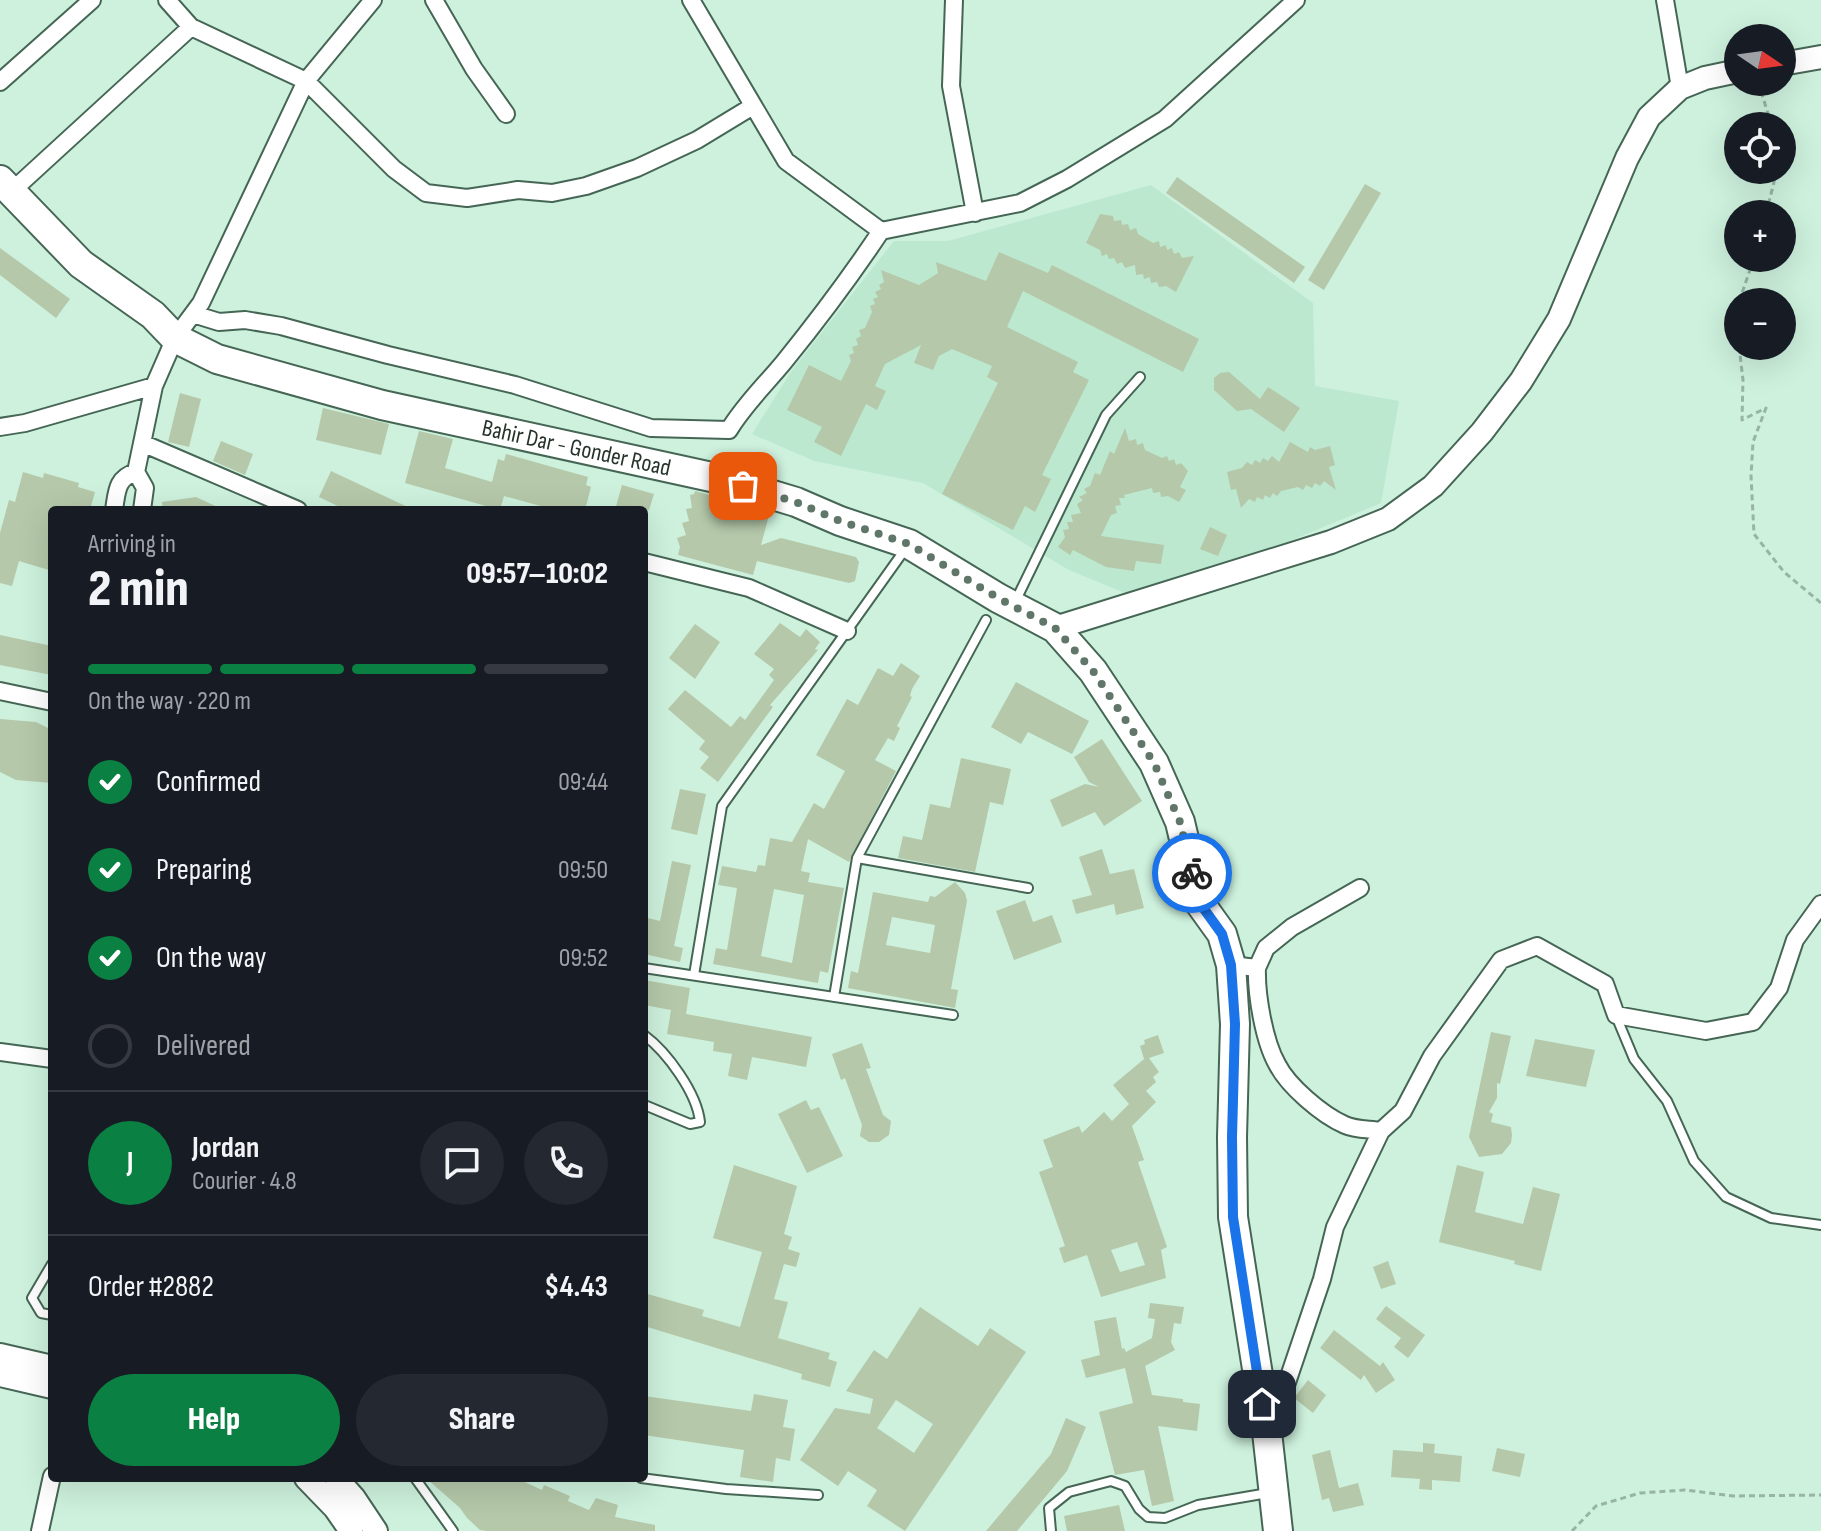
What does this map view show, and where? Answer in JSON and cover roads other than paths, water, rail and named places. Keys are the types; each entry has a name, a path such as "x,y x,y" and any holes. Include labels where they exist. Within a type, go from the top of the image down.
{"highway":[{"name":"Bahir Dar - Gonder Road","path":"6,186 81,264 153,315 175,338 217,359 382,405 716,478 796,502 840,521 909,544 1055,628 1093,671 1154,763 1180,822 1199,902 1244,967 1235,1024 1233,1217 1267,1432 1278,1531"}],"street":[{"path":"0,82 92,0"},
{"path":"167,0 191,27 306,81 394,169 426,193 467,198 518,190 552,193 586,186 637,168 697,140 753,106"},
{"path":"143,506 145,488 136,472 154,386 175,338 201,303 306,81 373,0"},
{"path":"434,0 474,69 506,114"},
{"path":"691,0 786,161 881,231"},
{"path":"954,0 951,86 975,213"},
{"path":"193,314 219,322 245,320 281,326 515,385 651,428 729,430 740,411 782,364 881,231 1020,203 1067,179 1165,119 1296,0"},
{"path":"1665,0 1680,88"},
{"path":"6,186 191,27"},
{"path":"1796,61 1821,57"},
{"path":"1055,628 1331,542 1388,519 1433,486 1482,432 1521,381 1559,319 1627,158 1649,117 1680,88 1724,74"},
{"path":"0,427 25,423 154,386"},
{"path":"142,443 289,506"},
{"path":"115,506 119,481 127,474 136,472"},
{"path":"648,563 749,588 847,631"},
{"path":"0,691 48,701"},
{"path":"1360,888 1292,927 1244,967 1257,981 1266,1034 1277,1065 1326,1115 1348,1127 1381,1131"},
{"path":"1267,1432 1294,1364 1322,1279 1335,1227 1381,1131 1403,1111 1440,1043 1501,960 1537,946 1605,984 1616,1015 1706,1031 1753,1022 1779,988 1795,940 1821,904"},
{"path":"0,1052 48,1058"},
{"path":"0,1355 48,1366"},
{"path":"0,1375 48,1386"},
{"path":"40,1531 51,1482"},
{"path":"310,1482 335,1508 351,1531"},
{"path":"340,1482 376,1531"}],"lane":[{"path":"1013,604 1106,415 1140,377"},
{"path":"694,975 722,806 909,544"},
{"path":"834,997 857,858 986,620"},
{"path":"857,858 1028,888"},
{"path":"648,969 953,1015"},
{"path":"1616,1015 1634,1059 1667,1101 1694,1161 1726,1197 1771,1218 1821,1225"},
{"path":"648,1038 662,1049 699,1109 700,1122 690,1124 648,1106"},
{"path":"48,1271 32,1298 41,1313 48,1314"},
{"path":"648,1479 726,1489 818,1495"},
{"path":"1051,1531 1049,1508 1069,1492 1111,1481 1125,1486 1139,1509 1148,1517 1165,1518 1198,1505 1273,1492"},
{"path":"418,1482 453,1531"}]}
